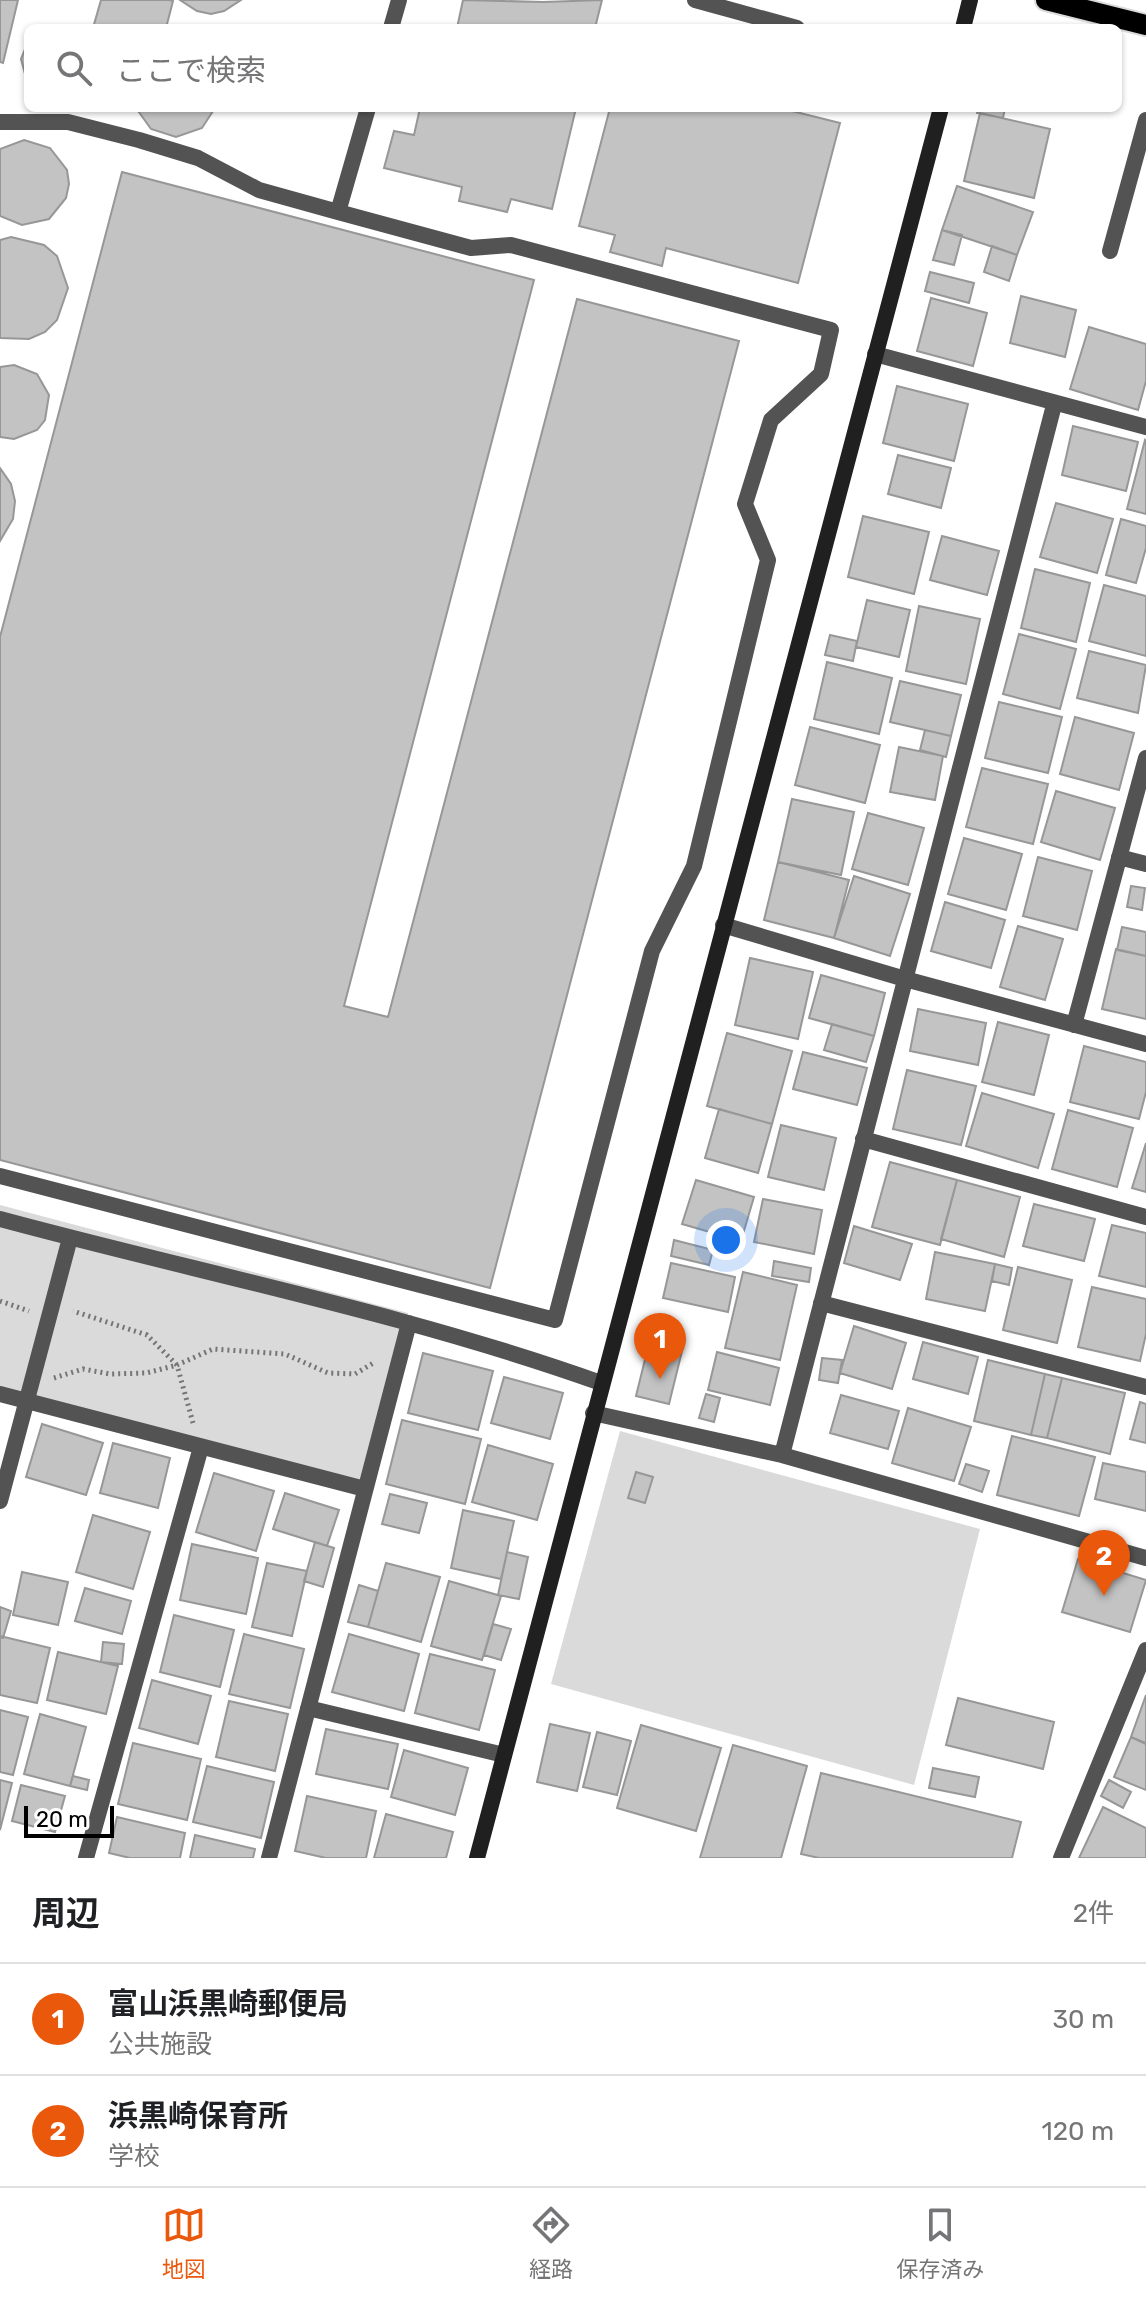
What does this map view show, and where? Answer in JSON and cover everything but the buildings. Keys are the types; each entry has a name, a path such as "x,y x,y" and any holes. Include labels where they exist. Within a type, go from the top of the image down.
{"main road":[{"path":"1046,0 1146,25"}],"street":[{"path":"392,24 399,0"},
{"path":"695,0 736,5 786,24"},
{"path":"964,24 970,0"},
{"path":"338,212 367,112"},
{"path":"477,1858 940,112"},
{"path":"1110,251 1146,120"},
{"path":"0,122 68,122 198,158 259,190 338,212 471,248 511,245 831,330 821,374 771,420 745,504 768,560 694,866 652,951 555,1320 0,1176"},
{"path":"875,354 1054,405 1146,427"},
{"path":"782,1455 1054,405"},
{"path":"1074,1025 1146,758"},
{"path":"1119,857 1146,864"},
{"path":"723,925 905,979 1146,1044"},
{"path":"863,1139 1146,1217"},
{"path":"0,1219 409,1323 518,1353 601,1383"},
{"path":"0,1501 70,1238"},
{"path":"821,1303 1146,1387"},
{"path":"269,1858 409,1323"},
{"path":"0,1394 365,1489"},
{"path":"593,1413 782,1455 1146,1558"},
{"path":"86,1858 201,1447"},
{"path":"1061,1858 1146,1654"},
{"path":"308,1708 504,1755"}],"path":[{"path":"0,1301 24,1310 50,1314 64,1307 147,1335 177,1365 201,1447"},
{"path":"33,1377 57,1378 83,1369 110,1374 146,1373 177,1365 213,1349 285,1354 328,1373 355,1374 381,1357"}],"shaded area":[{"path":"0,1205 408,1313 363,1482 0,1388"},
{"path":"620,1431 980,1529 914,1785 551,1684"}],"place":[{"name":"富山浜黒崎郵便局","path":"660,1379"},
{"name":"浜黒崎保育所","path":"1104,1596"}]}
